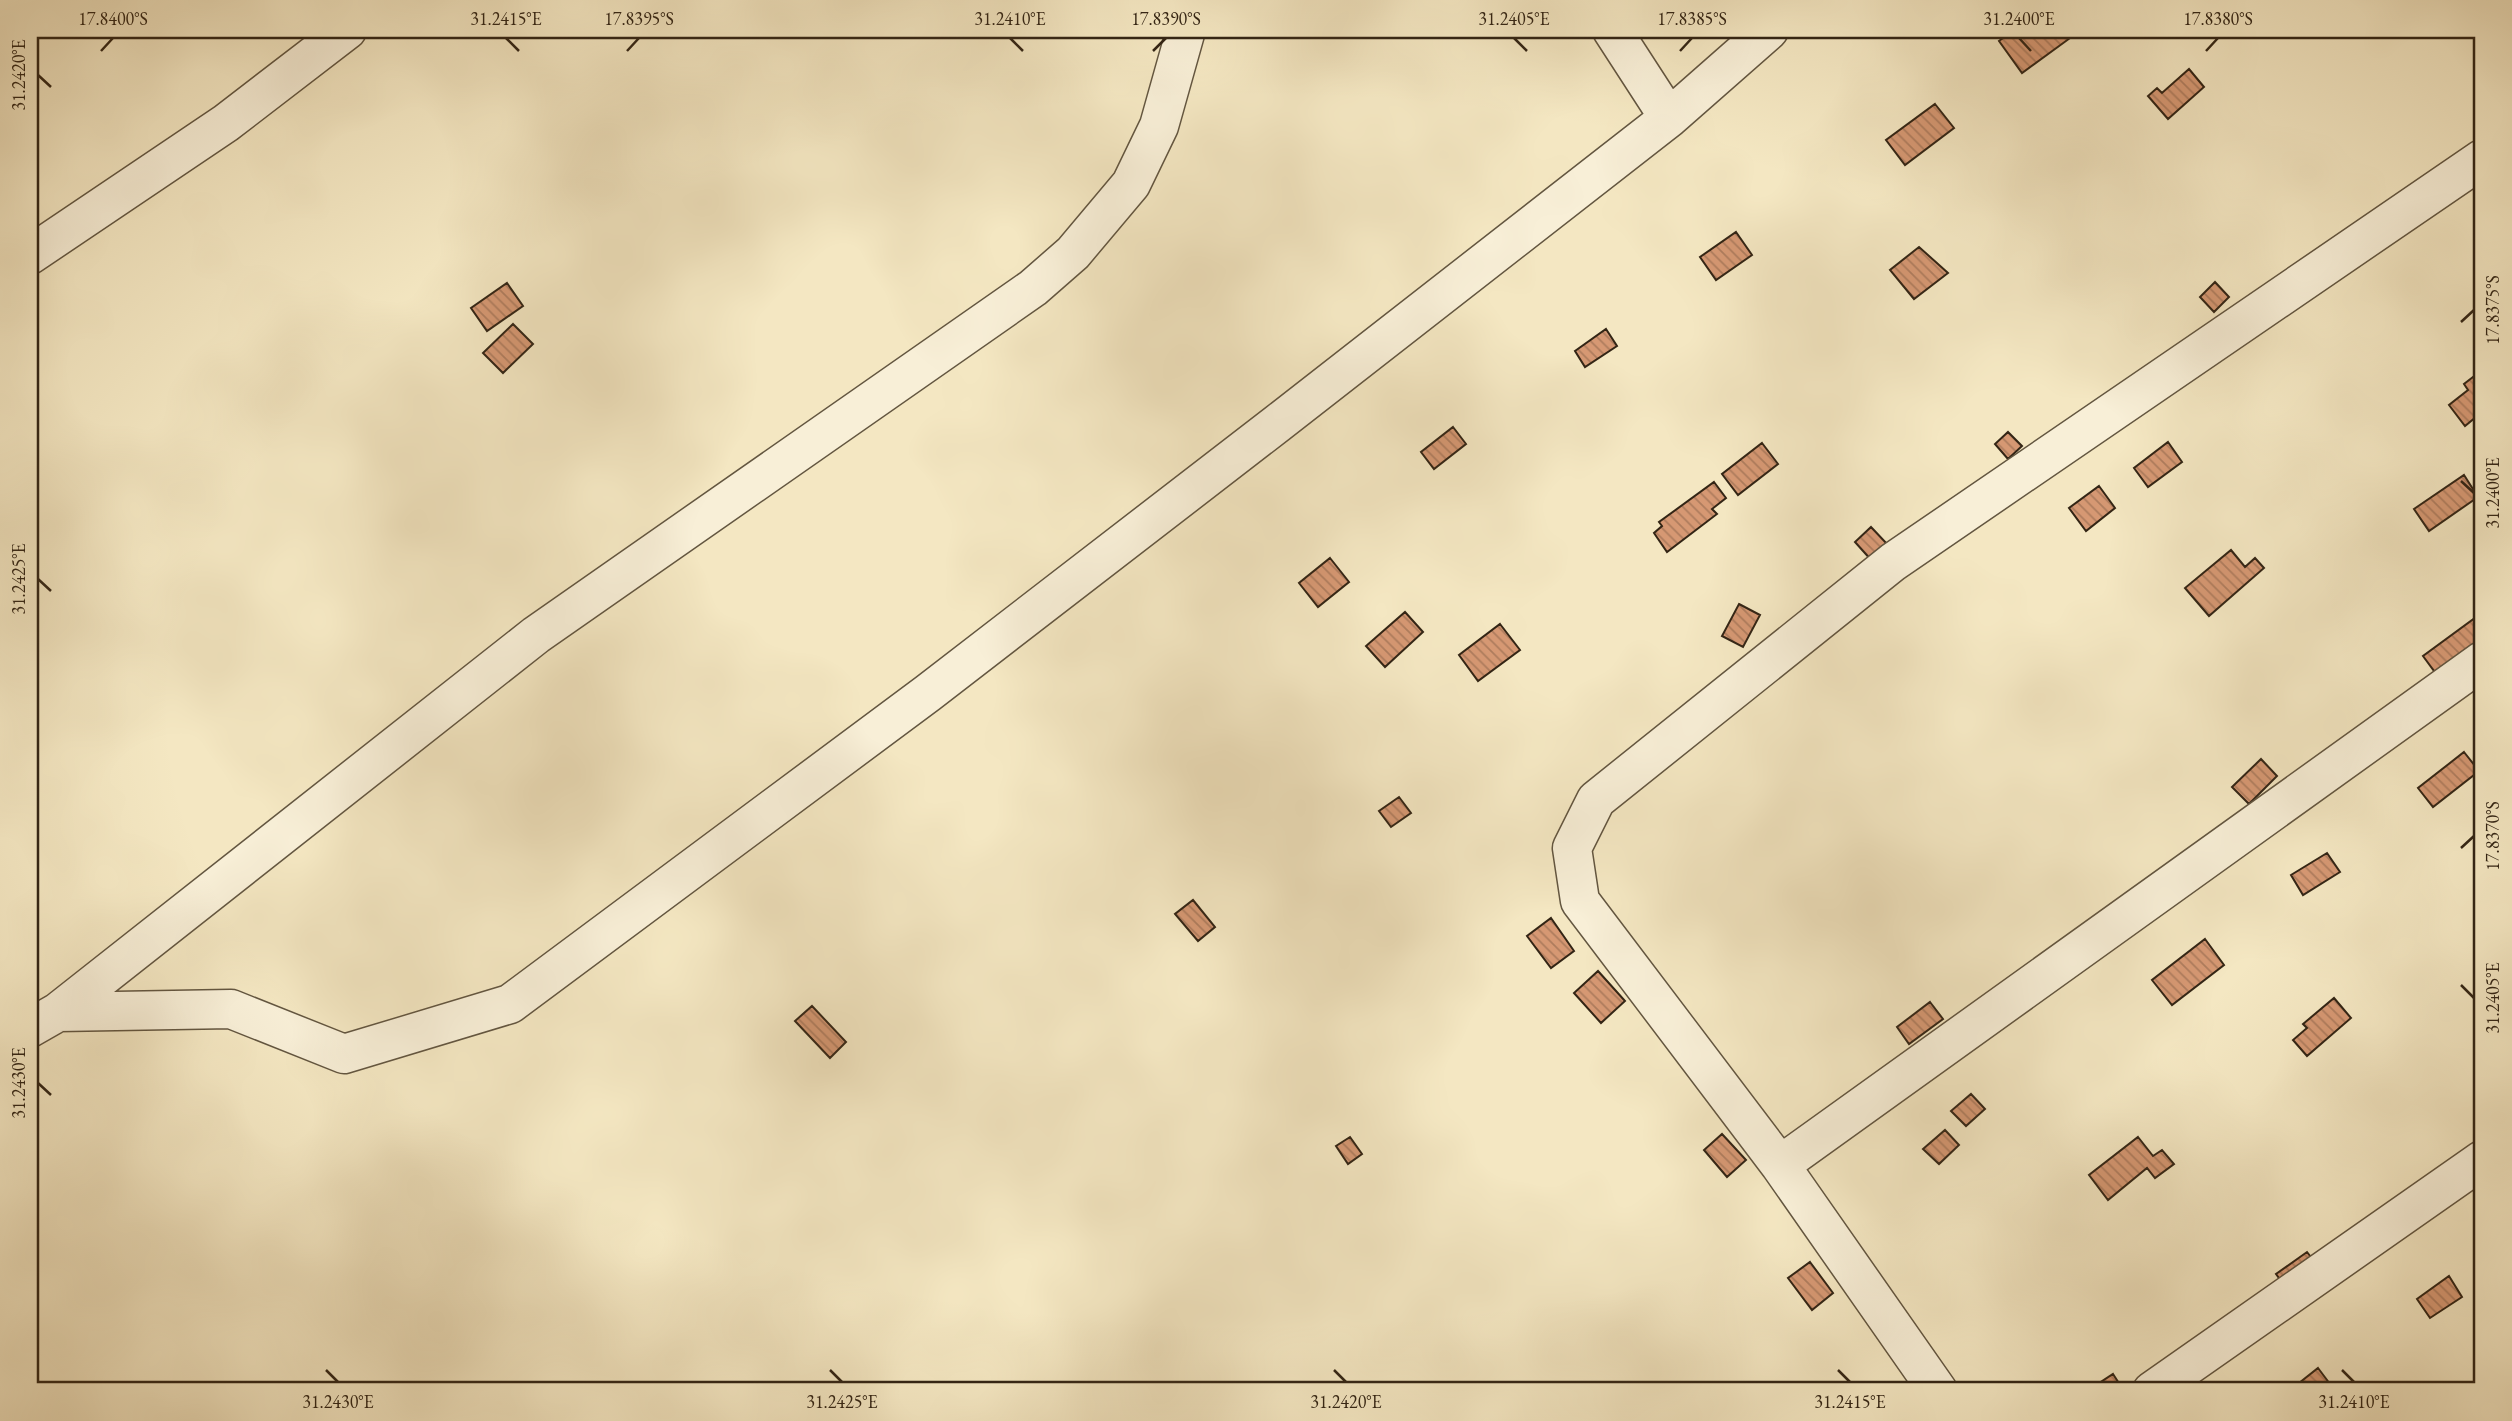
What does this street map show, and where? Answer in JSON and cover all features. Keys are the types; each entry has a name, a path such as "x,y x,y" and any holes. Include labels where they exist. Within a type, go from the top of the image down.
{"street":[{"path":"30,255 226,123 346,30"},
{"path":"44,1020 536,635 1043,279 1073,253 1131,184 1159,127 1186,30"},
{"path":"1612,30 1670,118"},
{"path":"44,1020 231,1009 344,1054 510,1004 929,693 1670,118 1769,30"},
{"path":"1938,1391 1780,1165 1580,901 1572,848 1596,800 1893,562 2482,159"},
{"path":"1780,1165 2482,661"},
{"path":"2152,1391 2482,1160"}],"building":[{"path":"2014,30 2074,30 2077,33 2022,73 1999,41"},
{"path":"2189,69 2204,87 2168,119 2148,96 2157,88 2162,93"},
{"path":"1935,104 1954,128 1905,165 1886,140"},
{"path":"1736,232 1752,255 1716,280 1700,257"},
{"path":"1919,247 1948,273 1914,299 1890,270"},
{"path":"2215,282 2229,297 2214,312 2200,297"},
{"path":"507,283 523,306 487,331 471,308"},
{"path":"513,324 533,344 503,373 483,353"},
{"path":"1606,329 1617,346 1585,367 1575,351"},
{"path":"2482,370 2482,412 2465,426 2449,405 2468,390 2464,384"},
{"path":"1453,427 1466,444 1434,469 1421,452"},
{"path":"2008,432 2022,446 2008,459 1995,444"},
{"path":"2168,442 2182,462 2148,487 2134,468"},
{"path":"1762,443 1778,464 1738,495 1722,474"},
{"path":"2464,475 2478,497 2429,531 2414,509"},
{"path":"1714,482 1726,498 1712,509 1717,514 1667,552 1654,533 1662,526 1659,522"},
{"path":"2099,486 2115,508 2086,531 2069,508"},
{"path":"1871,527 1888,545 1872,561 1855,542"},
{"path":"2231,550 2245,567 2255,558 2264,568 2209,616 2185,588"},
{"path":"1330,558 1349,582 1318,607 1299,583"},
{"path":"1739,604 1760,615 1743,647 1722,636"},
{"path":"1405,612 1423,632 1385,667 1366,646"},
{"path":"2479,615 2482,619 2482,642 2437,675 2423,656"},
{"path":"1500,624 1520,650 1478,681 1459,655"},
{"path":"2464,752 2479,771 2433,807 2418,788"},
{"path":"2261,759 2277,776 2249,804 2232,787"},
{"path":"1399,797 1411,813 1391,827 1379,811"},
{"path":"2327,853 2340,872 2303,895 2291,875"},
{"path":"1193,900 1215,927 1198,941 1175,914"},
{"path":"1551,918 1574,951 1551,968 1527,936"},
{"path":"2205,939 2224,965 2172,1005 2152,980"},
{"path":"1598,971 1625,1001 1601,1023 1574,993"},
{"path":"2334,998 2351,1018 2307,1056 2293,1040 2307,1028 2303,1024"},
{"path":"1930,1002 1943,1019 1909,1044 1897,1027"},
{"path":"812,1006 846,1042 830,1058 795,1021"},
{"path":"1971,1094 1985,1109 1966,1126 1951,1111"},
{"path":"1945,1130 1959,1145 1939,1164 1923,1149"},
{"path":"1722,1134 1746,1160 1727,1177 1704,1150"},
{"path":"1350,1137 1362,1154 1348,1164 1336,1146"},
{"path":"2138,1137 2153,1156 2162,1150 2174,1164 2155,1178 2147,1168 2108,1200 2089,1175"},
{"path":"2307,1252 2321,1270 2290,1293 2276,1274"},
{"path":"1810,1262 1833,1293 1812,1310 1788,1278"},
{"path":"2449,1276 2462,1297 2430,1318 2417,1299"},
{"path":"2318,1368 2333,1388 2329,1391 2289,1391"},
{"path":"2113,1374 2124,1391 2087,1391"}]}
